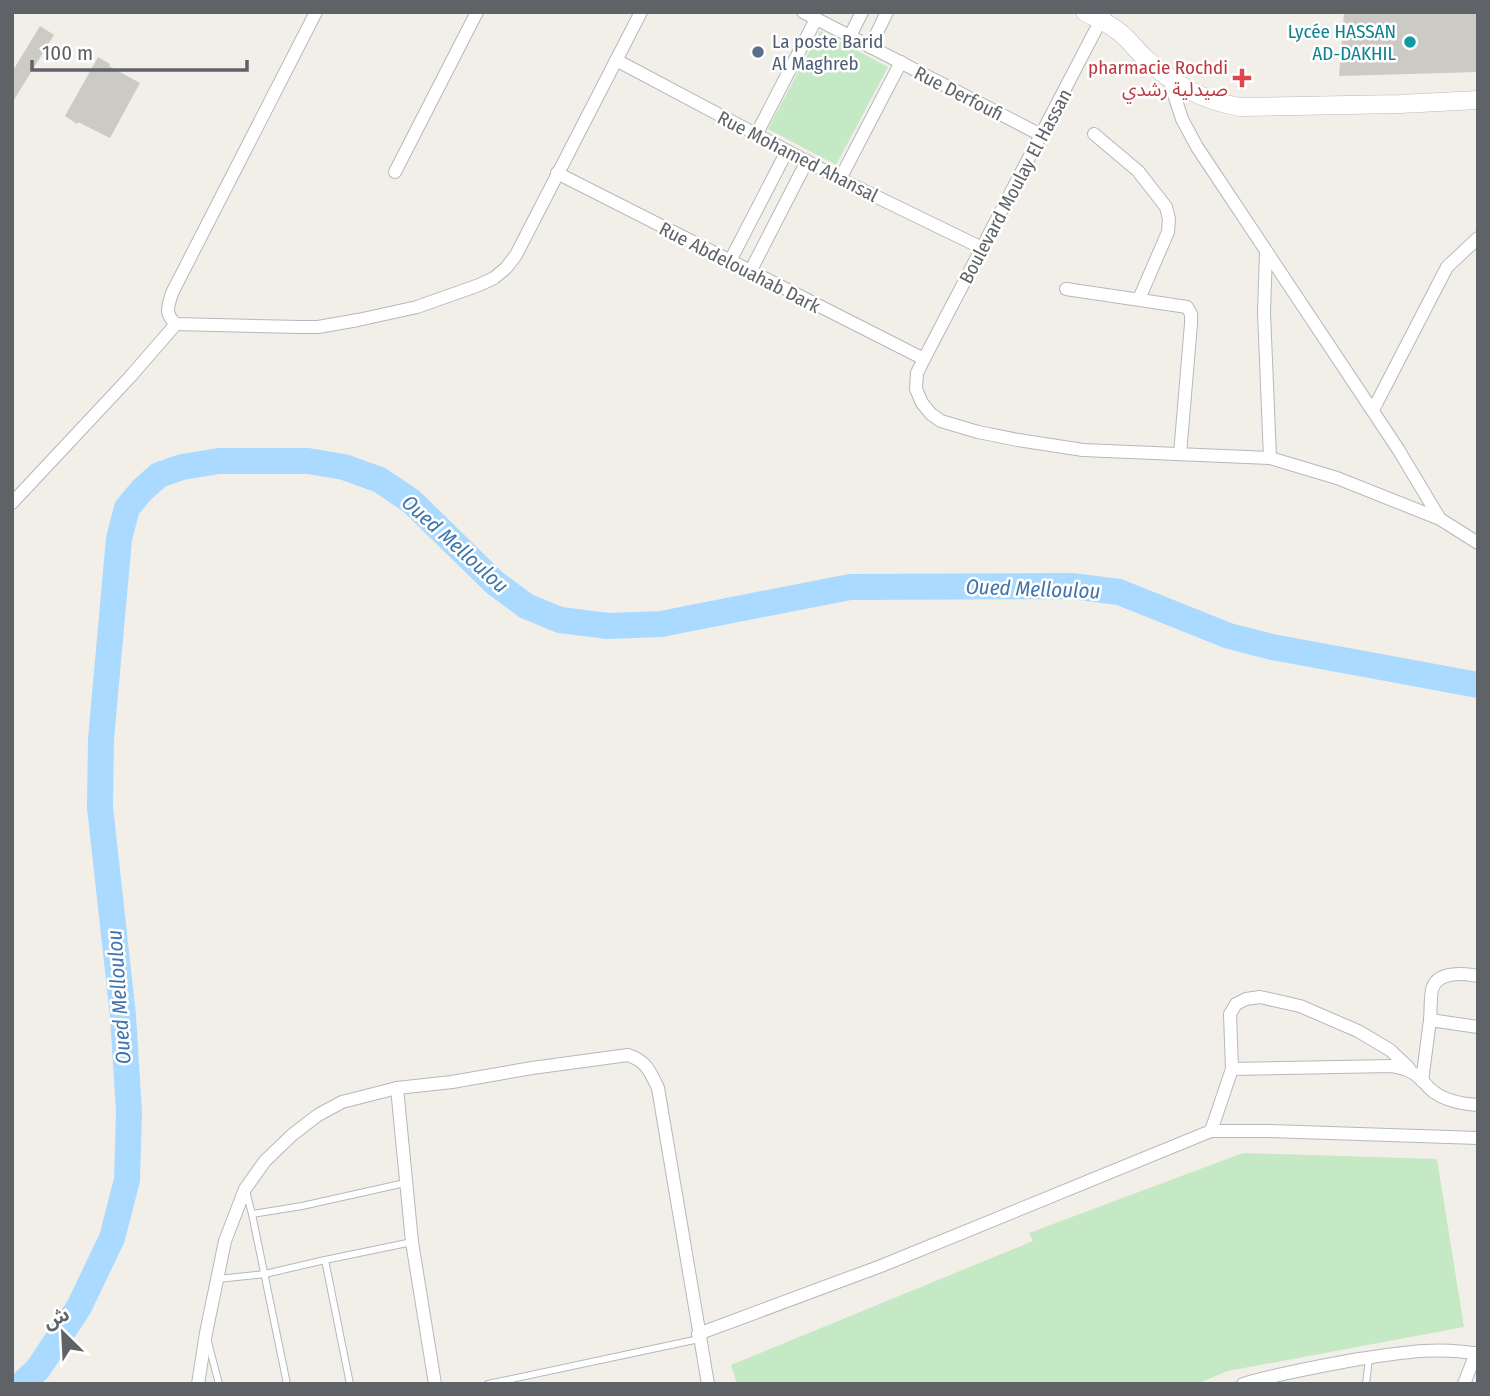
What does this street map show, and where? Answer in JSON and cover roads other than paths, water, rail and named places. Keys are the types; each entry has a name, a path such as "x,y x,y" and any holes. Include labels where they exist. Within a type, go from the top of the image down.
{"main road":[{"path":"1097,15 1120,32 1131,46 1169,79 1223,104 1240,107 1478,100"}],"street":[{"path":"316,12 172,293 168,312 169,318 176,324 318,327 417,307 494,278 516,255 641,12"},
{"path":"394,172 477,12"},
{"name":"Rue Derfoufi","path":"803,12 1041,135"},
{"path":"850,36 862,12"},
{"path":"870,47 887,12"},
{"name":"Boulevard Moulay El Hassan","path":"1097,15 1041,135 923,359 917,373 916,389 931,414 941,421 978,432 1083,450 1180,454"},
{"path":"757,135 816,19"},
{"name":"Rue Mohamed Ahansal","path":"616,61 840,179 982,248"},
{"path":"840,179 901,62"},
{"path":"1169,79 1182,119 1192,137 1373,410 1440,519"},
{"path":"1094,134 1138,171 1166,207 1168,232 1139,299"},
{"path":"730,261 787,151"},
{"path":"750,272 807,162"},
{"name":"Rue Abdelouahab Dark","path":"557,173 923,359"},
{"path":"1373,410 1447,267 1478,238"},
{"path":"1266,251 1264,312 1269,458"},
{"path":"1066,289 1187,306 1191,314 1180,454 1269,458 1337,478 1440,519 1478,543"},
{"path":"12,503 176,324"},
{"path":"1418,1077 1430,1020 1432,988 1436,982 1450,974 1478,976"},
{"path":"1211,1131 1232,1069 1230,1014 1236,1004 1260,997 1300,1006 1359,1031 1390,1050 1433,1092 1449,1100 1478,1105"},
{"path":"1430,1020 1478,1027"},
{"path":"198,1384 225,1241 245,1189 265,1161 318,1115 342,1102 397,1088 628,1055 645,1064 658,1088 662,1104 708,1384"},
{"path":"1232,1069 1391,1066 1404,1068 1418,1077"},
{"path":"397,1088 412,1242 435,1384"},
{"path":"699,1336 881,1266 1211,1131 1478,1138"},
{"path":"1243,1384 1312,1367 1434,1349 1477,1354 1464,1384"}],"lane":[{"path":"252,1214 405,1183"},
{"path":"245,1189 287,1384"},
{"path":"217,1279 265,1274 412,1242"},
{"path":"325,1260 350,1384"},
{"path":"206,1333 219,1384"},
{"path":"488,1384 699,1336"},
{"path":"1366,1384 1369,1358"}],"waterway":[{"name":"Oued Melloulou","path":"22,1384 38,1369 79,1307 112,1238 127,1180 129,1112 123,1016 100,807 101,739 119,539 127,508 159,475 182,467 219,461 308,461 344,467 380,480 411,501 495,583 526,606 560,620 608,626 661,624 850,587 1072,586 1119,592 1229,636 1272,647 1478,685"}],"place":[{"name":"Lycée HASSAN AD-DAKHIL","path":"1410,42"},
{"name":"La poste Barid Al Maghreb","path":"758,52"},
{"name":"pharmacie Rochdi صيدلية رشدي","path":"1242,78"}]}
